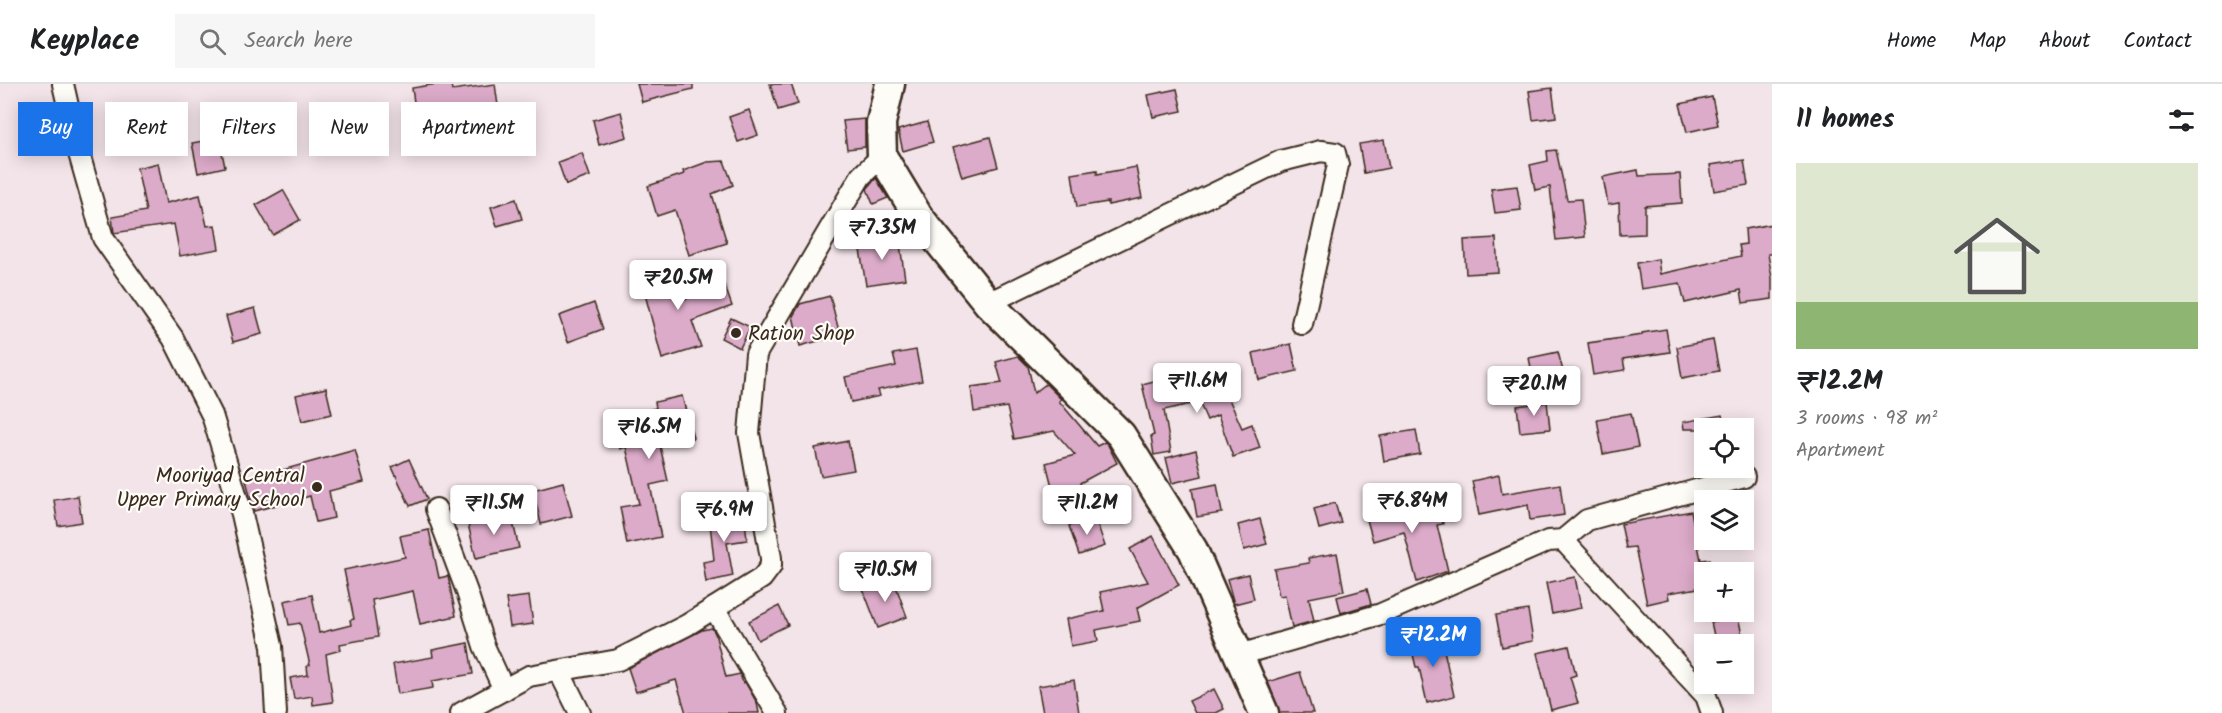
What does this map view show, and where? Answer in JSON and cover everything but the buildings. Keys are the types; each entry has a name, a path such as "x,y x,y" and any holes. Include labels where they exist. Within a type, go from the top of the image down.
{"main road":[{"path":"890,84 881,123 882,156 918,216 988,303 1121,435 1193,550 1264,713"}],"street":[{"path":"63,84 78,150 103,238 173,338 212,415 242,514 272,646 276,713"},
{"path":"988,303 1281,161 1320,151 1335,153 1338,165 1302,324"},
{"path":"461,713 529,676 618,660 687,625 762,578 771,566 771,558 749,433 756,354 861,176 882,156"},
{"path":"1239,654 1381,614 1548,541 1563,540 1587,520 1740,478"},
{"path":"436,509 467,592 484,646 504,690"},
{"path":"1563,540 1706,696 1712,713"},
{"path":"714,608 777,713"},
{"path":"559,672 580,713"}],"place":[{"name":"Ration Shop","path":"736,333"},
{"name":"Mooriyad Central Upper Primary School","path":"317,487"}]}
